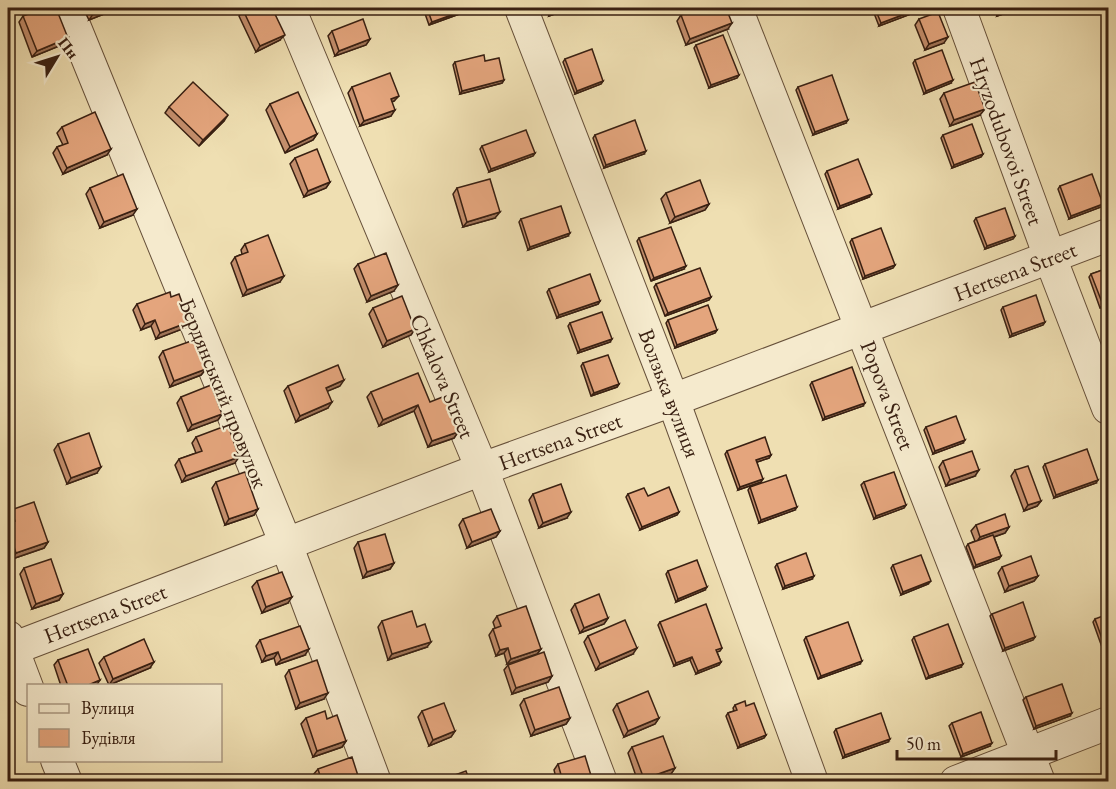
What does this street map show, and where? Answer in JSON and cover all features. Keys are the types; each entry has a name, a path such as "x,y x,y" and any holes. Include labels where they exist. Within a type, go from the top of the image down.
{"street":[{"name":"Бердянський провулок","path":"67,8 286,544 375,782"},
{"name":"Chkalova Street","path":"289,8 482,469 601,782"},
{"name":"Волзька вулиця","path":"521,8 673,399 812,782"},
{"name":"Popova Street","path":"736,8 1034,768"},
{"name":"Hryzodubovoi Street","path":"959,8 1108,408"},
{"name":"Hertsena Street","path":"10,643 286,544 1108,235"},
{"path":"10,643 27,687"},
{"path":"956,782 1034,768 1108,723"},
{"path":"58,762 66,782"}],"building":[{"path":"45,8 56,8 68,38 37,51 23,16"},
{"path":"90,8 109,8 93,14"},
{"path":"272,8 285,35 260,46 243,10"},
{"path":"427,8 471,8 432,22"},
{"path":"549,8 565,8 551,13"},
{"path":"700,8 726,8 732,23 690,39 681,15"},
{"path":"875,8 912,8 913,11 881,23"},
{"path":"997,8 1015,8 999,13"},
{"path":"938,12 948,37 929,44 919,19"},
{"path":"363,19 370,39 339,51 332,31"},
{"path":"723,35 739,75 711,85 696,45"},
{"path":"592,49 603,81 577,91 565,59"},
{"path":"942,50 953,80 926,91 915,60"},
{"path":"484,55 485,61 499,58 504,80 462,91 455,62"},
{"path":"390,73 399,96 391,99 395,110 364,121 352,87"},
{"path":"832,75 848,120 815,132 798,87"},
{"path":"193,82 228,115 203,140 169,107"},
{"path":"975,82 985,109 954,120 944,93"},
{"path":"298,92 317,134 290,147 270,104"},
{"path":"95,112 111,149 67,168 57,147 68,143 62,127"},
{"path":"635,120 646,151 606,165 595,135"},
{"path":"972,124 983,154 954,165 943,135"},
{"path":"526,130 535,153 491,169 482,146"},
{"path":"317,149 330,182 308,191 295,158"},
{"path":"858,159 872,194 840,206 827,171"},
{"path":"123,174 137,209 104,222 90,188"},
{"path":"1092,174 1103,204 1071,216 1060,186"},
{"path":"490,179 500,212 467,222 457,188"},
{"path":"700,180 709,204 675,217 666,193"},
{"path":"561,206 570,233 530,247 521,219"},
{"path":"1005,208 1015,236 987,246 976,218"},
{"path":"671,227 686,266 654,278 639,238"},
{"path":"881,228 895,265 865,276 852,239"},
{"path":"268,235 284,276 247,290 235,257 248,252 245,244"},
{"path":"386,253 398,285 371,296 358,264"},
{"path":"700,268 711,297 668,313 656,284"},
{"path":"1108,268 1108,303 1103,305 1091,274"},
{"path":"590,274 600,301 559,315 549,289"},
{"path":"170,292 171,297 179,294 189,322 160,333 155,320 145,324 137,304"},
{"path":"1036,295 1045,322 1012,334 1003,307"},
{"path":"402,296 415,329 387,341 373,308"},
{"path":"708,305 717,330 677,345 668,320"},
{"path":"602,312 612,339 580,350 570,323"},
{"path":"194,340 206,369 174,381 163,351"},
{"path":"608,355 619,384 594,393 583,363"},
{"path":"338,365 344,380 326,388 332,402 300,416 288,386"},
{"path":"852,367 865,403 825,417 812,382"},
{"path":"418,373 430,402 445,396 458,432 432,441 418,405 383,420 371,392"},
{"path":"211,385 222,414 192,425 181,397"},
{"path":"956,416 965,440 935,451 926,427"},
{"path":"228,425 239,457 186,476 179,459 202,451 196,437"},
{"path":"89,433 101,467 71,478 58,444"},
{"path":"765,437 771,455 756,460 763,479 740,487 727,451"},
{"path":"1087,449 1098,480 1056,495 1045,464"},
{"path":"972,451 979,470 950,480 943,461"},
{"path":"1028,466 1041,501 1028,505 1015,470"},
{"path":"245,472 258,509 229,519 216,482"},
{"path":"894,472 906,505 876,516 864,482"},
{"path":"786,475 797,507 761,520 750,487"},
{"path":"561,484 571,512 543,523 533,494"},
{"path":"669,487 679,512 642,527 628,494 644,488 648,496"},
{"path":"34,502 48,542 16,553 8,529 8,524 15,521 11,510"},
{"path":"491,509 500,531 472,542 463,519"},
{"path":"1005,514 1009,527 980,537 976,525"},
{"path":"385,534 394,563 367,572 358,542"},
{"path":"993,535 1001,556 976,565 968,544"},
{"path":"806,553 814,576 785,586 777,564"},
{"path":"921,555 931,581 903,592 893,565"},
{"path":"1031,556 1038,576 1009,586 1002,567"},
{"path":"51,559 63,594 36,604 24,568"},
{"path":"697,560 707,587 678,599 668,571"},
{"path":"282,572 292,597 266,607 257,581"},
{"path":"599,594 608,618 584,628 575,604"},
{"path":"1023,602 1035,637 1005,648 992,614"},
{"path":"706,604 722,648 716,650 721,662 698,671 692,657 676,663 660,622"},
{"path":"526,606 541,649 511,659 508,648 500,650 493,629 501,626 497,616"},
{"path":"412,611 417,627 425,624 431,642 392,654 382,621"},
{"path":"1108,614 1108,646 1105,647 1095,619"},
{"path":"625,620 637,648 600,664 588,636"},
{"path":"848,622 862,661 821,676 806,637"},
{"path":"948,624 963,664 929,676 914,637"},
{"path":"300,626 309,649 281,660 278,652 266,656 260,640"},
{"path":"144,639 154,662 113,679 104,657"},
{"path":"88,649 100,680 91,684 67,684 58,660"},
{"path":"544,652 552,676 516,688 508,665"},
{"path":"317,660 328,693 300,703 289,670"},
{"path":"1108,667 1108,680 1104,668"},
{"path":"1062,684 1072,713 1036,726 1026,697"},
{"path":"559,687 570,718 535,730 524,699"},
{"path":"648,691 659,718 628,731 617,704"},
{"path":"745,701 746,706 754,703 766,735 740,745 728,713 737,710 735,705"},
{"path":"444,703 455,731 433,740 422,711"},
{"path":"325,711 327,719 337,715 346,741 317,751 306,718"},
{"path":"981,712 992,743 963,754 952,723"},
{"path":"881,713 890,739 845,755 836,729"},
{"path":"663,736 675,768 644,779 632,747"},
{"path":"585,756 593,782 563,782 558,764"},
{"path":"352,757 360,782 312,782 321,779 318,769"},
{"path":"466,771 470,782 445,782 444,779"},
{"path":"1097,775 1099,782 1077,782"}]}
